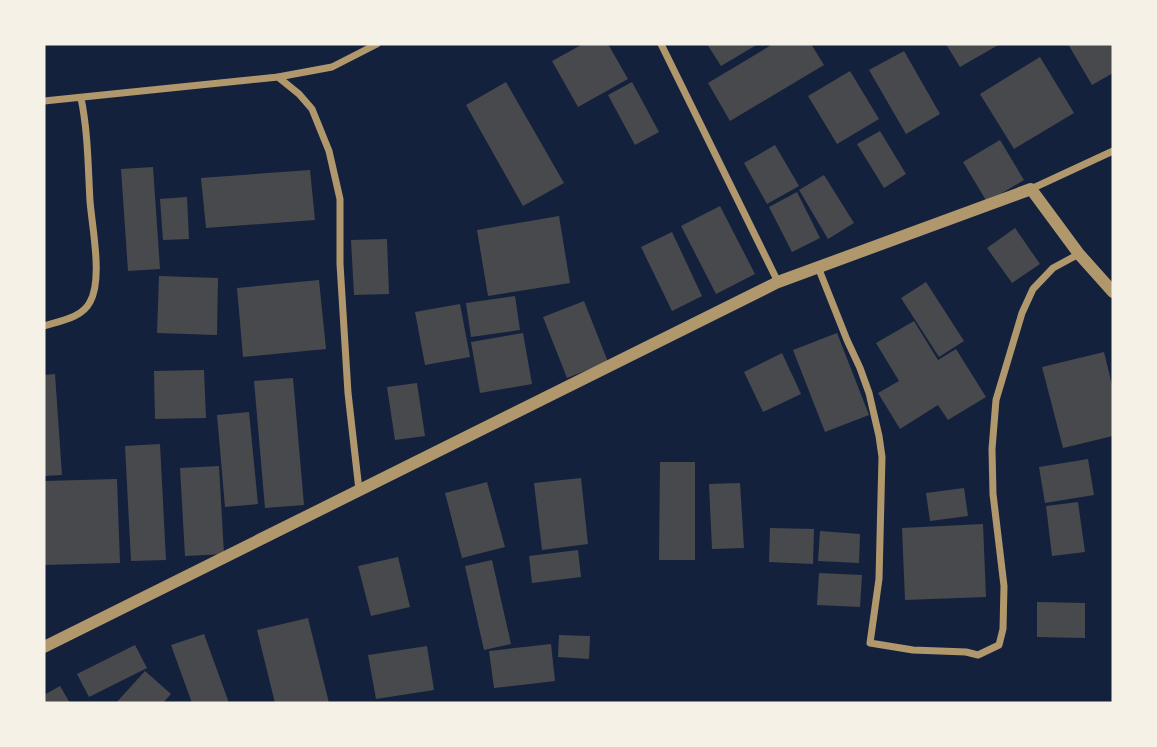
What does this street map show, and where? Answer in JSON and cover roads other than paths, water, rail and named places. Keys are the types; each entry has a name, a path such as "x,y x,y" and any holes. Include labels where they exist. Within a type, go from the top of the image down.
{"street":[{"path":"44,101 278,77 332,67 377,44"},
{"path":"662,44 778,282"},
{"path":"278,77 312,109 329,151 340,199 340,264 348,393 359,490"},
{"path":"44,326 83,312 95,289 95,244 87,127 81,99"},
{"path":"44,647 778,282 1031,189 1113,151"},
{"path":"1031,189 1079,254 1113,292"},
{"path":"818,267 865,380 882,457 879,579 870,643 913,650 978,655 999,645 1003,629 1004,586 993,494 992,449 996,400 1022,313 1033,289 1053,268 1079,254"}]}
